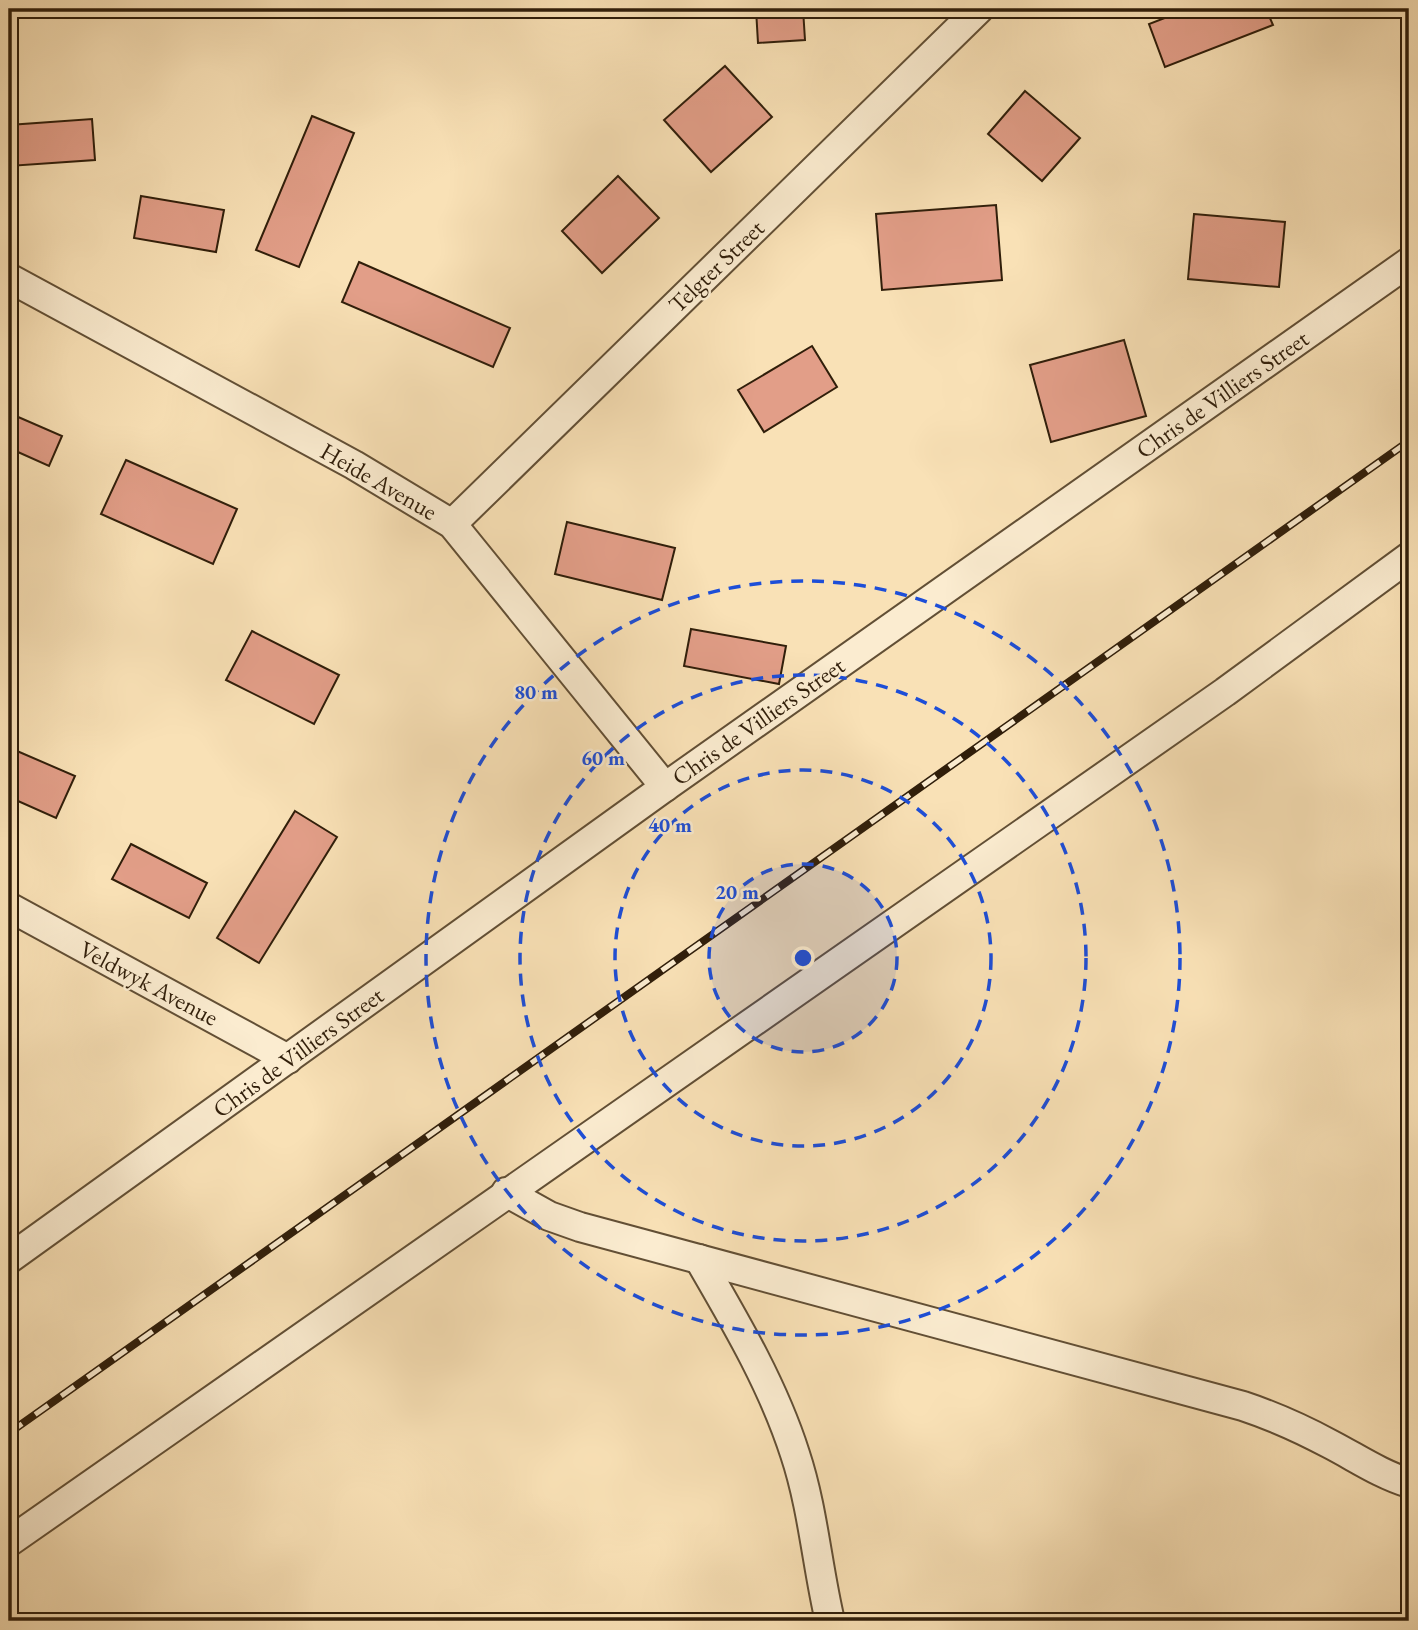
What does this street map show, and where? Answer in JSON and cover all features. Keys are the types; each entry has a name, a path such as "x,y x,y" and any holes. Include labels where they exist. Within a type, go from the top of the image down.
{"street":[{"name":"Telgter Street","path":"452,524 979,9"},
{"name":"Chris de Villiers Street","path":"9,1259 666,786 1409,262"},
{"name":"Heide Avenue","path":"9,278 354,465 452,524 666,786"},
{"path":"9,1542 506,1192 1225,692 1409,557"},
{"name":"Veldwyk Avenue","path":"9,907 288,1059"},
{"path":"506,1192 550,1216 580,1227 1243,1406 1273,1416 1378,1472 1409,1483"},
{"path":"699,1259 738,1326 772,1394 796,1455 830,1621"}],"building":[{"path":"756,9 803,9 805,40 758,43"},
{"path":"1188,9 1266,9 1273,25 1165,67 1149,24"},
{"path":"725,66 772,117 711,172 664,120"},
{"path":"1025,91 1080,138 1042,181 988,134"},
{"path":"312,116 354,133 299,267 256,250"},
{"path":"92,119 95,160 9,166 9,125"},
{"path":"618,176 659,218 602,273 562,231"},
{"path":"141,196 224,210 216,252 134,238"},
{"path":"996,205 1002,280 882,290 876,214"},
{"path":"1194,214 1285,222 1279,287 1188,279"},
{"path":"359,262 510,328 493,367 342,302"},
{"path":"1124,340 1146,416 1051,442 1030,365"},
{"path":"812,346 837,387 764,432 738,390"},
{"path":"9,413 62,436 49,466 9,448"},
{"path":"126,460 237,509 213,564 101,514"},
{"path":"567,522 675,548 662,600 555,574"},
{"path":"691,629 786,646 779,684 684,666"},
{"path":"252,631 339,675 314,724 226,680"},
{"path":"17,751 75,776 56,818 9,797 9,770"},
{"path":"295,811 337,837 259,963 217,938"},
{"path":"131,844 207,883 189,918 112,879"}],"railway":[{"path":"9,1433 1409,441"}]}
